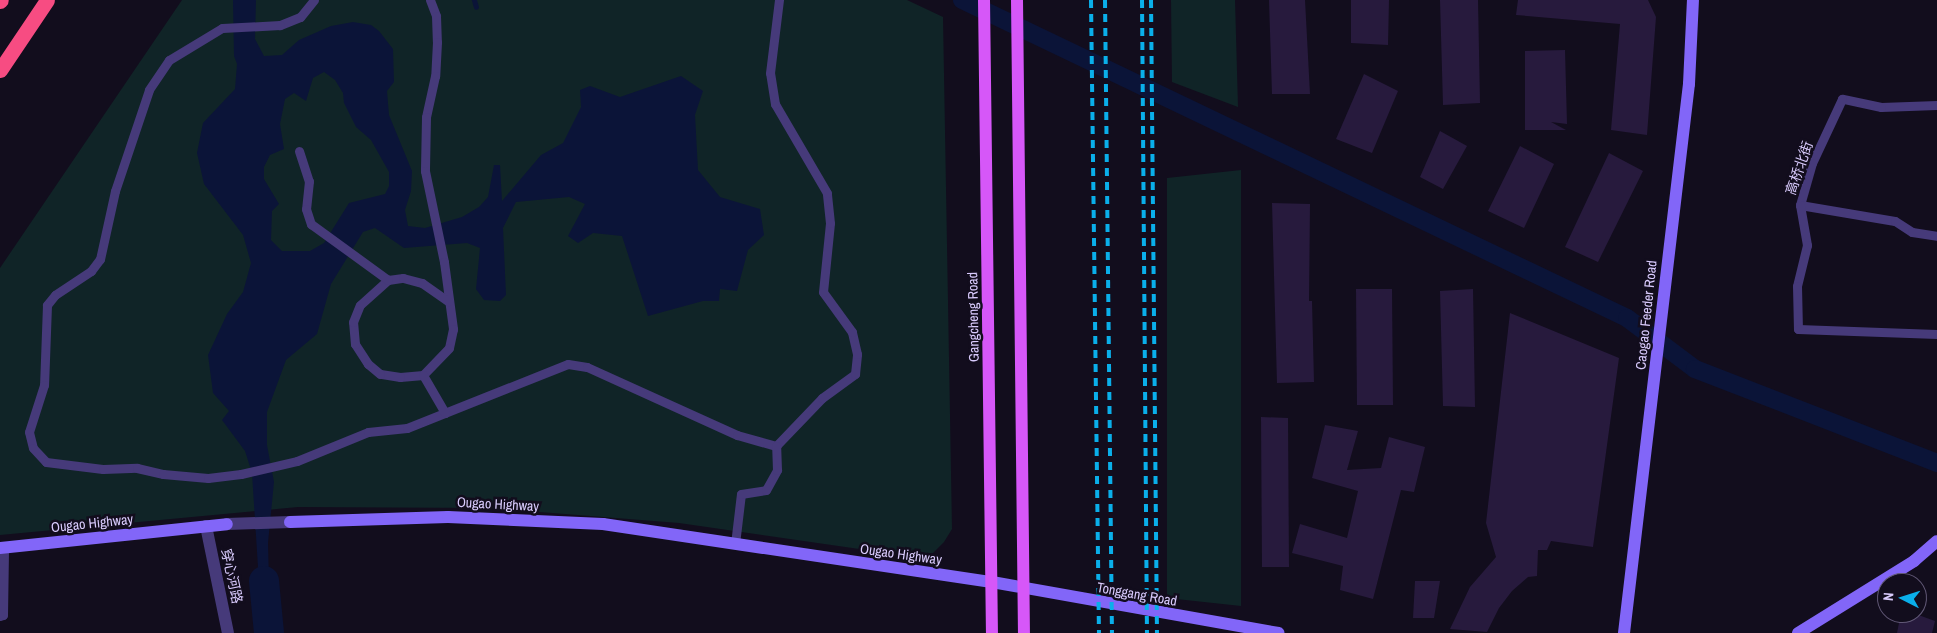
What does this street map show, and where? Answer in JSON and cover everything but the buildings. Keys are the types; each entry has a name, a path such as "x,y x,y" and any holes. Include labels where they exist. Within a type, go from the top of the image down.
{"highway":[{"path":"0,70 47,0"}],"main road":[{"name":"Gangcheng Road","path":"984,0 992,633"},
{"path":"1017,0 1024,633"}],"street":[{"name":"Caogao Feeder Road","path":"1624,633 1689,84 1693,0"},
{"name":"Ougao Highway","path":"2,548 227,524 448,517 594,524 992,582"},
{"name":"穿心河路","path":"206,526 228,633"},
{"path":"1798,633 1914,561 1937,541"},
{"name":"Tonggang Road","path":"992,582 1023,590 1279,633"}],"lane":[{"path":"314,0 300,17 280,25 222,28 170,60 149,90 115,191 100,259 91,271 55,295 47,305 44,385 29,432 33,448 46,462 103,469 137,468 163,474 208,478 242,474 297,462 368,432 407,428 445,414 516,382 568,364 587,367 737,435 776,446"},
{"path":"430,0 436,16 437,42 436,76 426,117 425,171 444,262 452,329 449,348 423,375 400,378 380,374 368,364 355,344 353,322 360,305 388,280 403,278 422,283 448,301"},
{"path":"735,544 741,494 766,490 777,470 776,446 822,398 855,374 857,354 852,332 823,292 830,223 827,193 775,104 770,72 778,0"},
{"name":"高桥北街","path":"1937,105 1881,107 1842,100 1812,163 1800,205 1895,220 1912,232 1937,236"},
{"path":"299,151 309,181 306,209 311,224 360,256 388,280"},
{"path":"1800,205 1807,245 1798,286 1798,329 1937,334"},
{"path":"423,375 445,414"},
{"path":"0,616 3,615 2,548"}],"green space":[{"path":"182,0 907,0 943,17 952,529 944,542 933,553 908,556 679,523 488,508 298,507 0,535 0,268"},
{"path":"1171,0 1235,0 1238,107 1172,82"},
{"path":"1241,170 1241,606 1167,598 1167,178"}],"water":[{"path":"233,0 256,0 255,39 264,56 282,55 299,40 331,26 353,22 371,25 379,31 393,49 394,82 387,91 389,115 412,171 411,191 405,210 408,226 425,228 462,217 479,207 488,197 494,165 500,165 502,201 541,155 563,143 581,107 580,90 590,86 620,97 681,76 703,91 695,115 698,170 720,197 760,209 764,235 748,250 737,291 720,289 719,301 703,301 648,316 622,236 593,233 578,243 568,236 585,204 569,197 516,202 503,228 506,295 500,301 484,300 476,289 480,248 467,243 404,248 375,228 363,232 331,284 317,334 286,360 267,412 267,445 274,482 268,543 269,580 259,583 252,473 245,451 222,420 229,411 213,393 208,355 227,314 243,292 251,263 243,235 204,184 197,153 203,123 235,89 237,64 234,56","holes":["324,72 335,80 343,93 344,103 356,127 371,140 389,172 389,186 385,194 349,203 324,243 310,251 282,251 271,240 272,211 279,204 264,179 264,167 270,155 284,149 280,124 285,99 294,93 306,101 313,78"]}],"waterway":[{"path":"474,0 476,7"},
{"path":"962,0 1627,318 1695,369 1937,463"},
{"path":"264,581 269,633"}],"railway":[{"path":"1091,0 1099,633"},
{"path":"1105,0 1112,633"},
{"path":"1142,0 1147,633"},
{"path":"1151,0 1157,633"}]}
